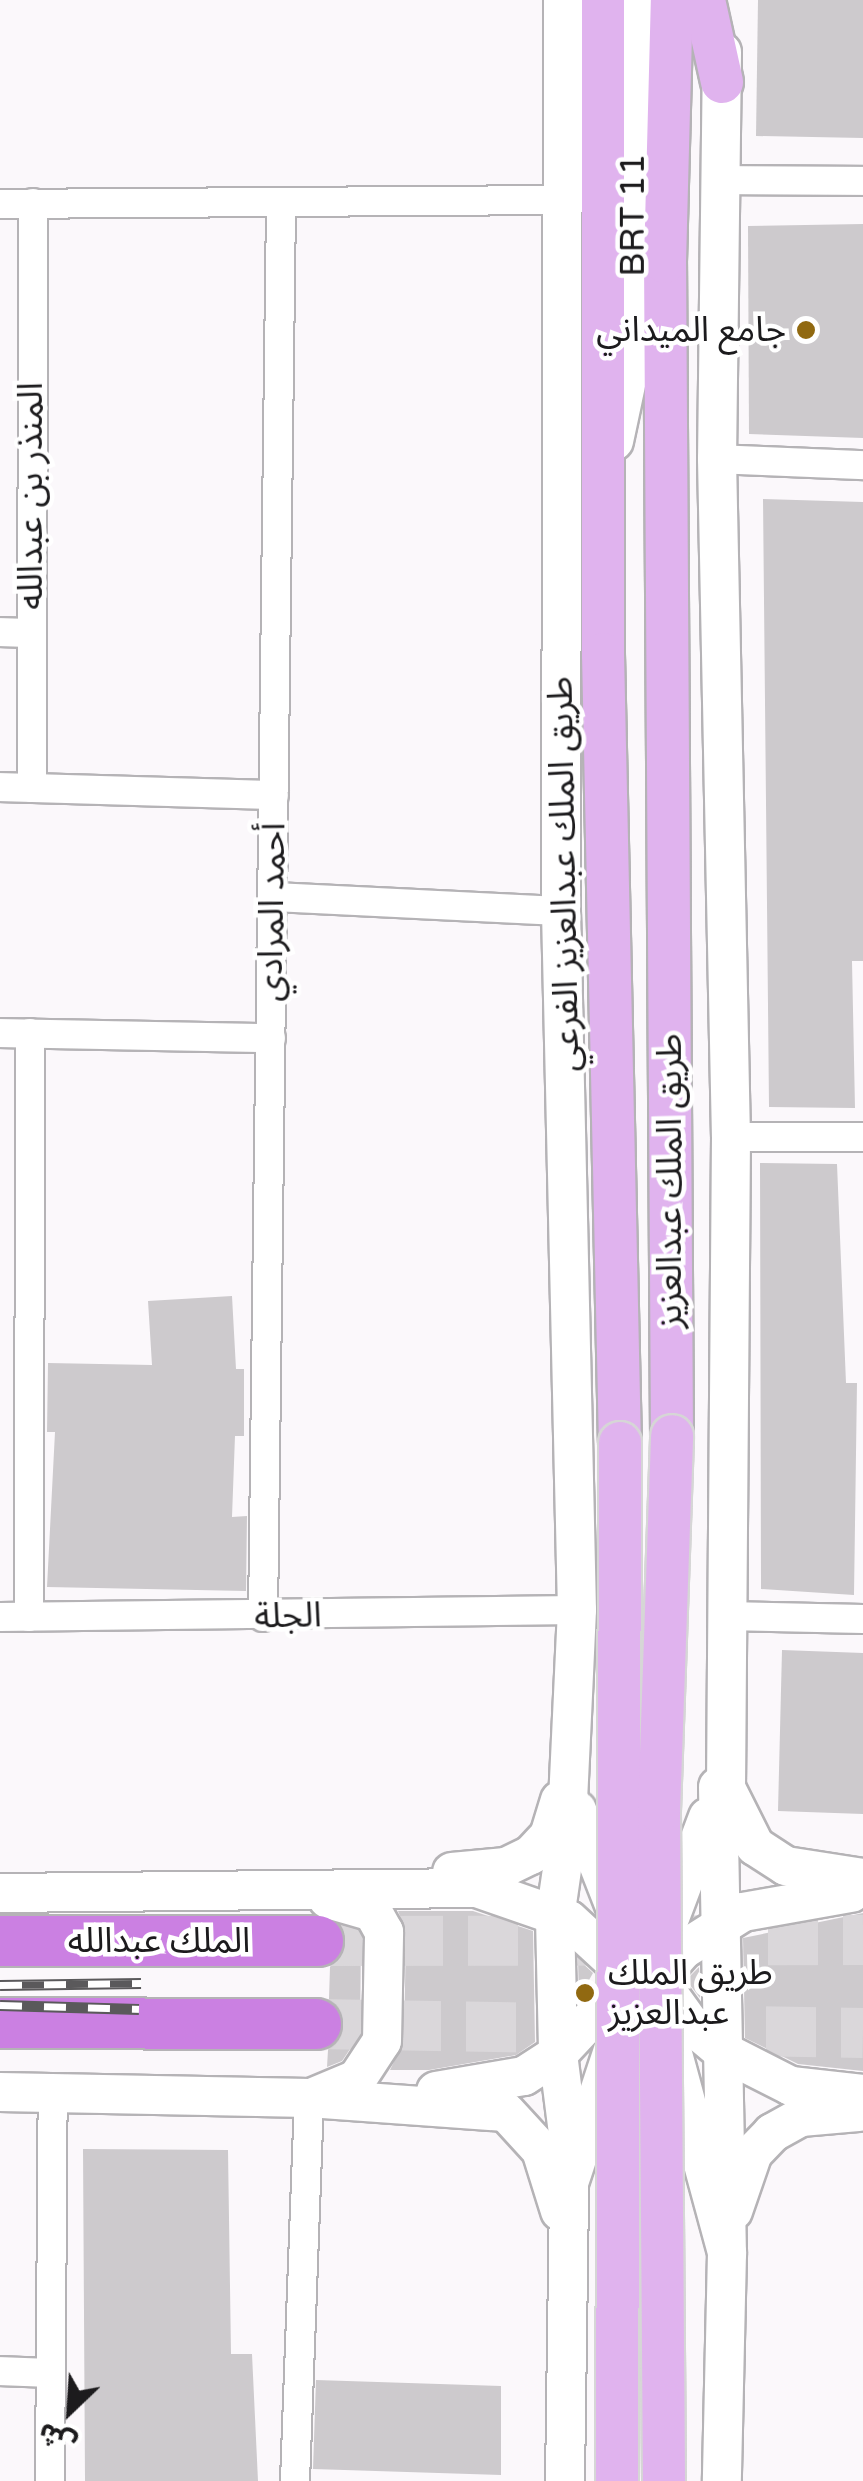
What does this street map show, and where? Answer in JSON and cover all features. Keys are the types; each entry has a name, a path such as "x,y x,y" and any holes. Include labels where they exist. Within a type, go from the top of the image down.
{"highway":[{"name":"الملك عبدالله","path":"0,1941 318,1941"},
{"path":"0,2023 316,2024"}],"main road":[{"name":"طريق الملك عبدالعزيز الفرعي","path":"563,0 562,911 577,1610 568,1748"},
{"name":"طريق الملك عبدالعزيز","path":"603,0 603,654 620,1443 617,2481"},
{"name":"BRT 11","path":"605,487 630,366 634,0"},
{"name":"طريق الملك عبدالعزيز","path":"664,2481 659,1811 672,1436 665,262 672,0"},
{"path":"704,0 722,82"},
{"path":"724,0 716,459 732,1136 726,1788 755,1846 786,1866 863,1878"},
{"path":"566,1041 582,980 586,700 603,654"},
{"path":"568,1748 598,1802 642,1820 678,1817 704,1785 725,1727"},
{"path":"722,2481 726,2253 718,1788 725,1727"},
{"path":"250,1891 506,1867 531,1856 549,1836 568,1748"},
{"path":"565,2481 572,2165 558,2054 555,1918 566,1842 568,1748"},
{"path":"568,1748 589,1853 666,2031 726,2253"},
{"path":"572,2165 604,2070 680,1898 718,1788"},
{"path":"0,1893 477,1888 522,1900 555,1918 568,1920 644,1976 690,2025 722,2051 791,2086 863,2094"},
{"path":"250,1891 346,1900 373,1912 384,1932 382,2041 374,2060 357,2079 309,2098"},
{"path":"309,2098 470,2088 524,2076 558,2054 644,1976 718,1926 802,1897 863,1893"},
{"path":"0,2092 309,2098 506,2112 541,2150 568,2256"},
{"path":"726,2253 736,2192 769,2136 801,2117 863,2111"},
{"path":"568,2256 604,2170 647,2154 688,2162 700,2178 726,2253"}],"street":[{"path":"722,180 863,181"},
{"path":"0,204 281,206 561,200"},
{"name":"المنذر بن عبدالله","path":"32,788 33,203"},
{"name":"أحمد المرادي","path":"263,1617 281,206"},
{"path":"716,459 863,464"},
{"path":"0,632 30,633"},
{"path":"0,788 274,795"},
{"path":"273,897 562,911"},
{"path":"0,1033 271,1038"},
{"path":"14,1616 30,1033"},
{"path":"732,1136 863,1137"},
{"name":"الجلة","path":"14,1616 263,1617 577,1610"},
{"path":"726,1616 863,1619"},
{"path":"50,2481 53,2093"},
{"path":"295,2481 309,2098"},
{"path":"0,2372 50,2373"}],"building":[{"path":"758,0 863,0 863,138 756,136"},
{"name":"جامع الميداني","path":"863,224 863,438 749,434 748,226"},
{"path":"763,499 863,502 863,961 852,961 855,1108 769,1107"},
{"path":"760,1163 837,1164 846,1383 857,1383 854,1595 761,1589"},
{"path":"232,1296 236,1369 244,1369 244,1436 235,1436 232,1517 247,1516 246,1591 47,1587 55,1432 47,1432 48,1363 152,1365 148,1301"},
{"path":"782,1650 863,1653 863,1814 778,1811"},
{"path":"398,1911 473,1911 533,1931 535,2042 516,2055 429,2070 390,2070 404,2041 406,1932"},
{"path":"863,1913 863,2071 798,2064 745,2038 743,1938"},
{"path":"343,1927 361,1938 360,2034 342,2061 327,2067 328,2050 345,2025 329,1999 330,1967 347,1942"},
{"path":"578,1959 593,1973 579,1998"},
{"path":"699,1967 700,1998 686,1980"},
{"path":"83,2149 228,2150 231,2354 252,2354 258,2481 85,2481"},
{"path":"316,2380 501,2386 501,2475 313,2469"}],"tunnel":[{"path":"318,1941 863,1940"},
{"path":"316,2024 863,2033"}],"railway":[{"path":"0,1985 141,1983"},
{"path":"0,2005 139,2009"}],"place":[{"name":"جامع الميداني","path":"806,330"},
{"name":"طريق الملك عبدالعزيز","path":"585,1993"}]}
